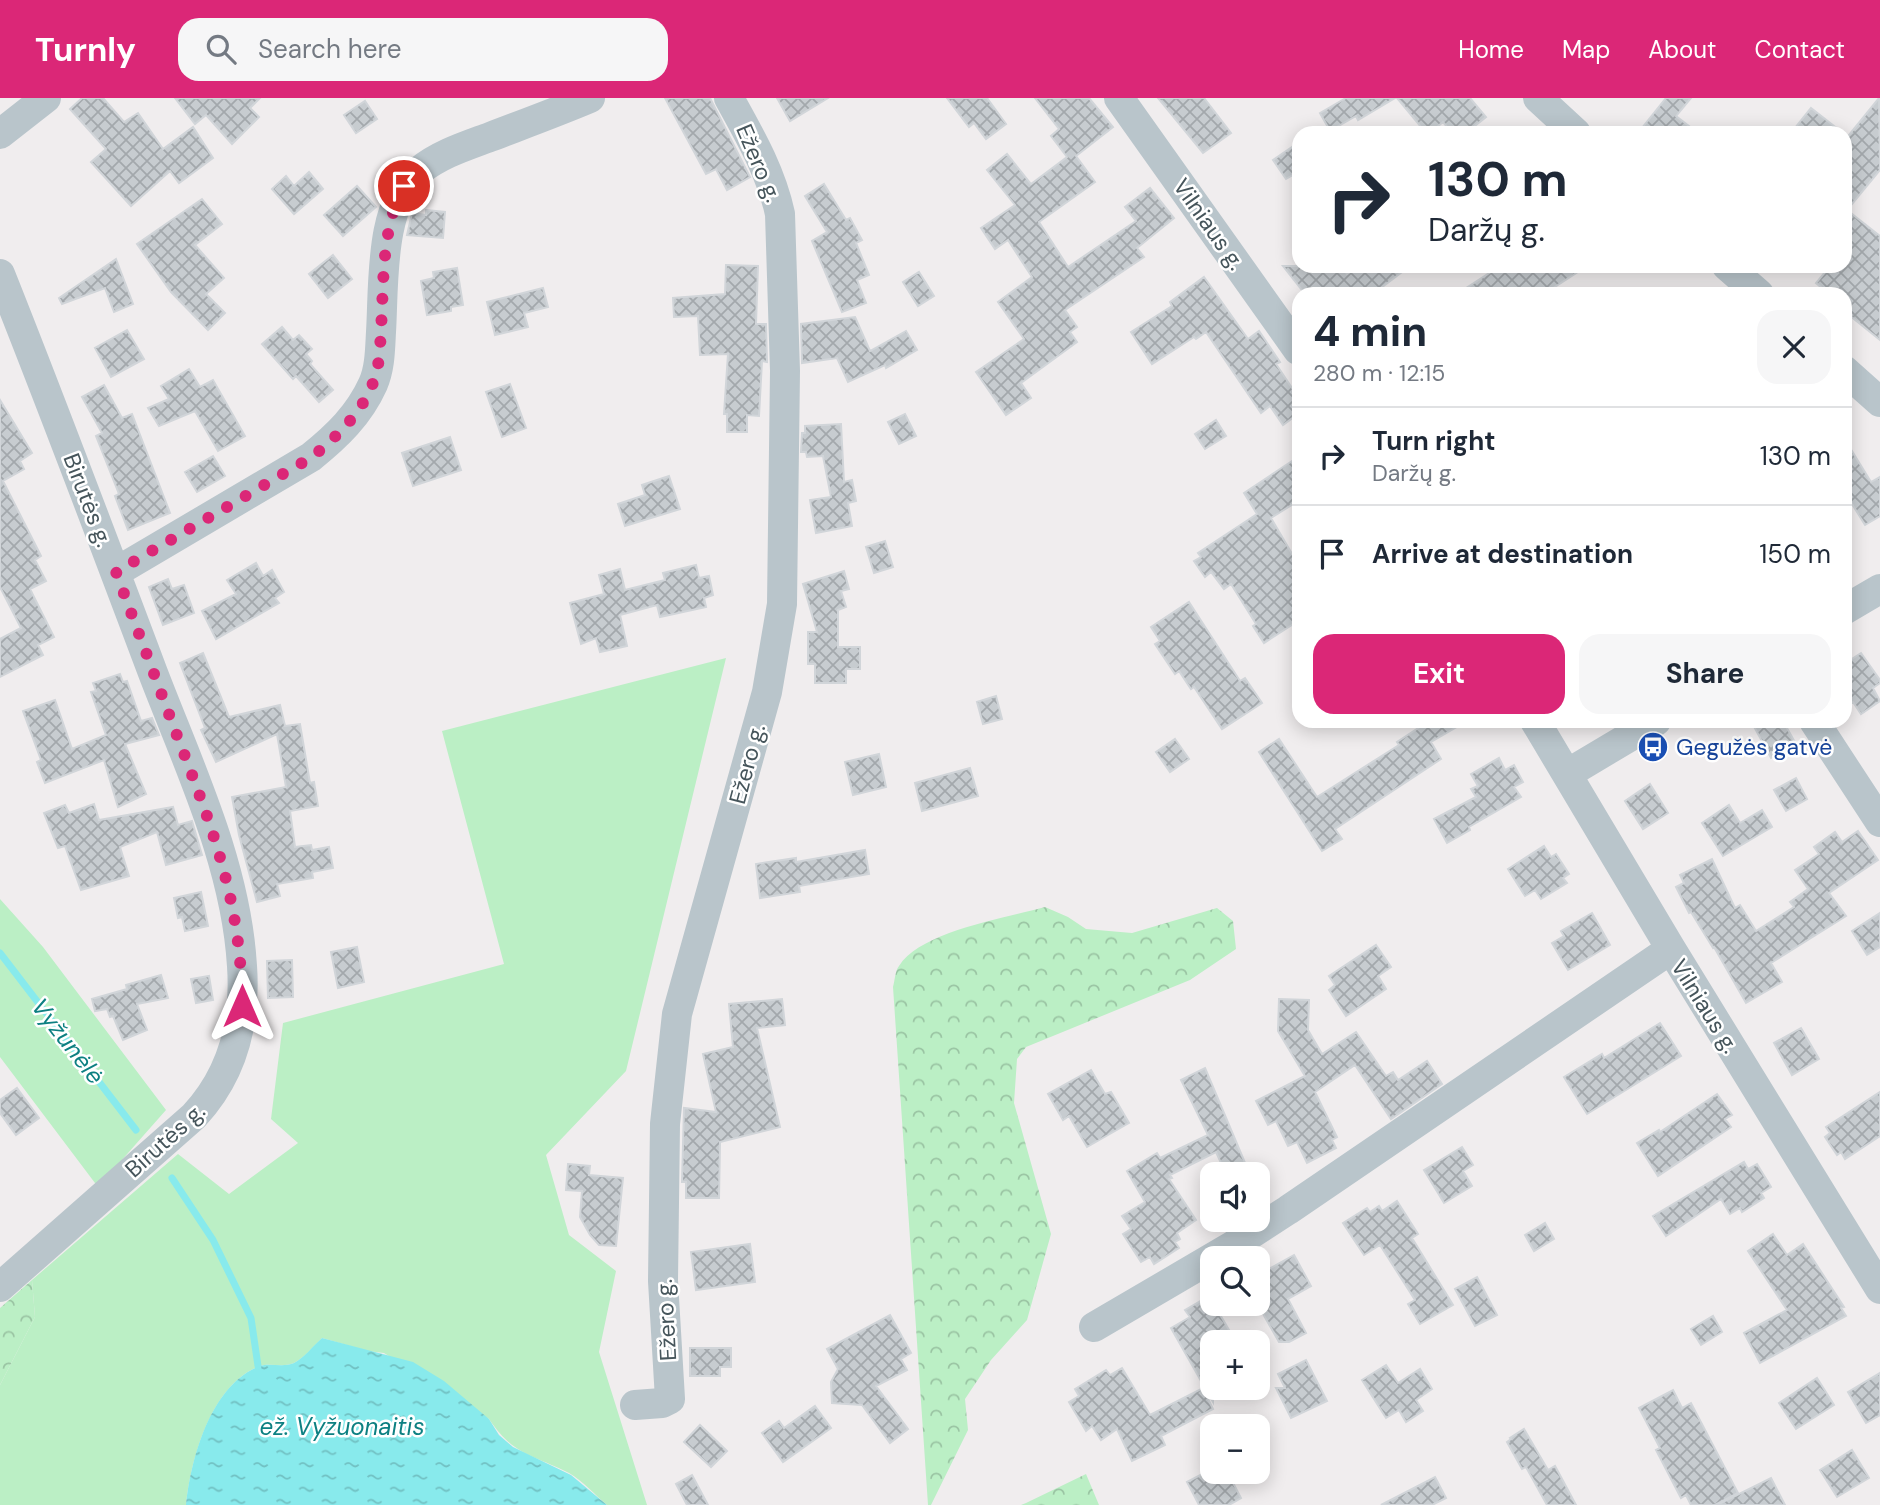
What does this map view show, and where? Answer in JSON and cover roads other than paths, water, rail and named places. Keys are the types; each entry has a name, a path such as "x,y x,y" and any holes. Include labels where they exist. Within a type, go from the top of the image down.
{"street":[{"path":"0,134 46,98"},
{"path":"116,572 312,457 340,433 362,405 373,384 379,364 387,244 396,201 404,186 419,171 448,153 590,98"},
{"name":"Ežero g.","path":"635,1405 662,1403 670,1399 663,1281 665,1124 677,1014 767,692 782,604 785,371 780,214 775,190 760,155 729,98"},
{"name":"Vilniaus g.","path":"1119,98 1292,342"},
{"path":"1538,98 1568,126"},
{"path":"1735,273 1751,287"},
{"name":"Birutės g.","path":"0,274 116,572 219,850 233,902 242,965 242,1006 237,1041 227,1070 211,1098 0,1287"},
{"path":"1852,377 1880,402"},
{"path":"1852,605 1880,589"},
{"name":"Vilniaus g.","path":"1539,728 1671,949 1880,1289"},
{"path":"1567,774 1644,728"},
{"path":"1819,728 1880,822"},
{"path":"1094,1327 1288,1210 1671,949"}],"water":[{"name":"ež. Vyžuonaitis","path":"322,1338 413,1362 444,1381 489,1419 499,1435 513,1447 571,1475 607,1505 186,1505 198,1446 215,1408 227,1391 241,1377 257,1367 294,1363"}],"waterway":[{"name":"Vyžunėlė","path":"0,953 136,1130"},
{"name":"Vyžunėlė","path":"172,1178 213,1240 251,1318 258,1366"}],"place":[{"name":"Gegužės gatvė","path":"1653,747"}]}
